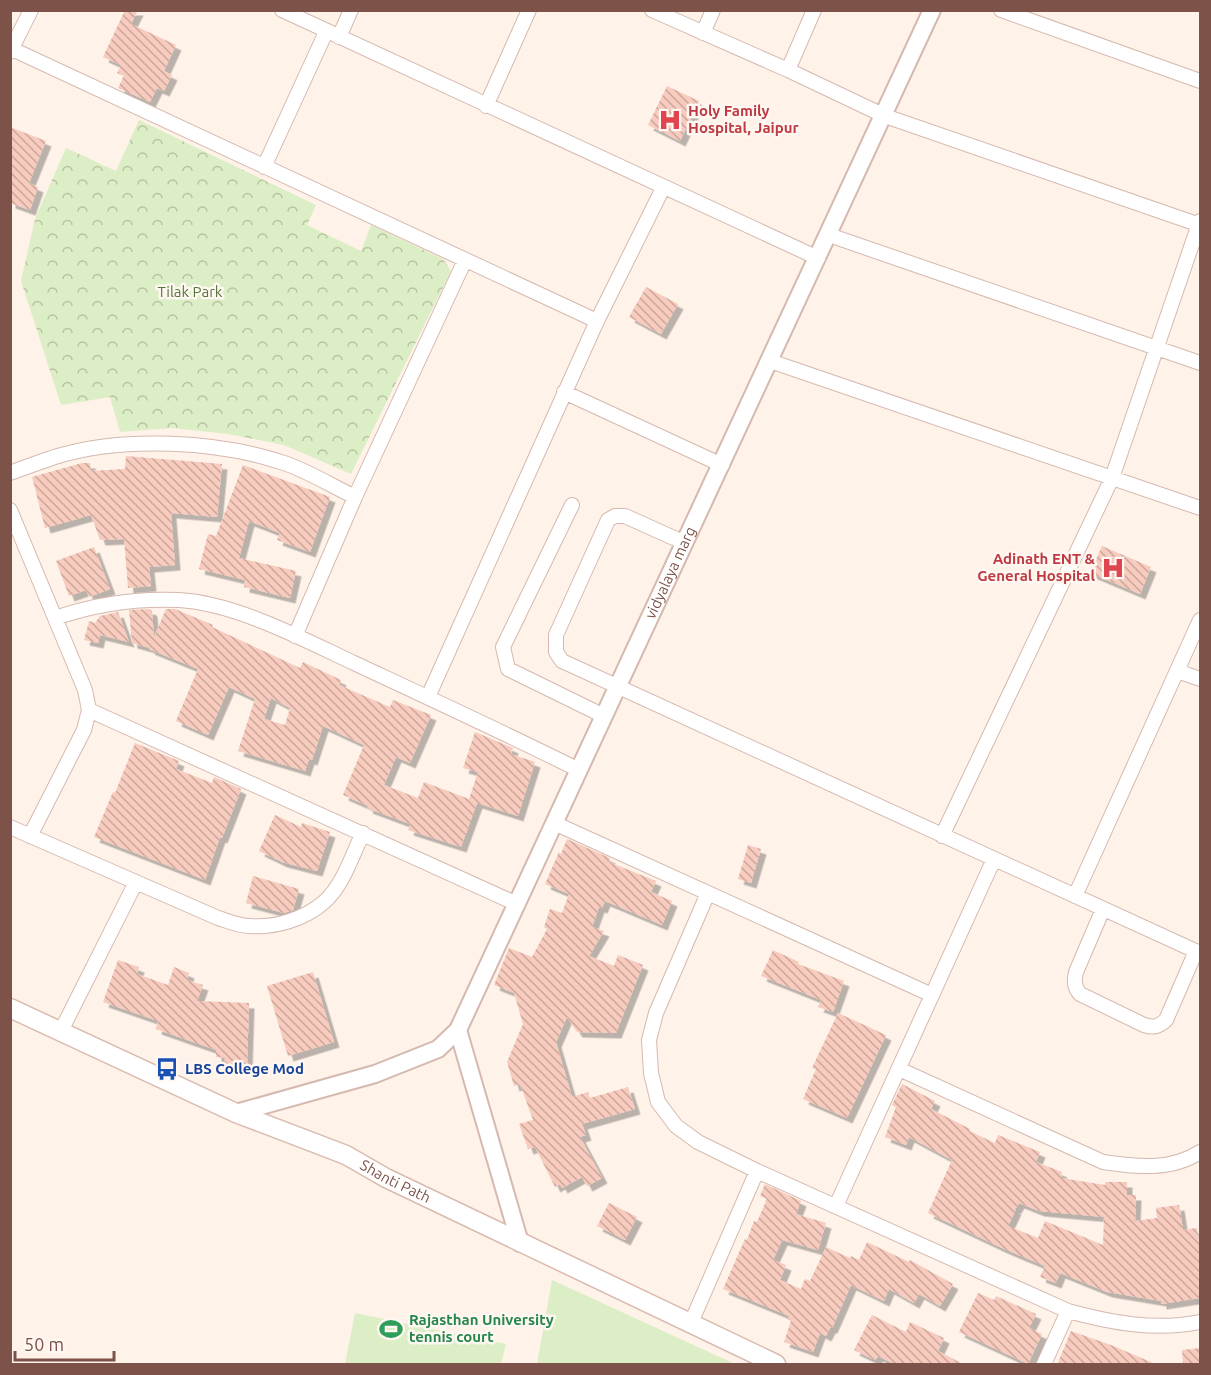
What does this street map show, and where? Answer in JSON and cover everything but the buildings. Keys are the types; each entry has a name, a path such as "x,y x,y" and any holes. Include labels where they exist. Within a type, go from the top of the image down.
{"main road":[{"name":"Shanti Path","path":"10,1008 236,1113 346,1155 386,1178 776,1365"}],"street":[{"path":"31,10 11,51 597,321"},
{"path":"282,10 818,258"},
{"path":"264,167 333,35 351,10"},
{"path":"486,106 529,10"},
{"path":"652,10 885,116 1200,223 1112,478 942,836"},
{"path":"703,33 713,10"},
{"path":"788,70 814,10"},
{"name":"vidyalaya marg","path":"458,1030 885,116 932,10"},
{"path":"1001,10 1200,81"},
{"path":"428,697 564,392 663,188"},
{"path":"829,235 1200,363"},
{"path":"295,636 355,497 465,260"},
{"path":"770,361 1200,508"},
{"path":"564,392 722,465"},
{"path":"10,473 59,455 101,447 153,444 198,445 244,451 286,463 355,497"},
{"path":"572,505 503,647 508,669 604,716"},
{"path":"10,510 14,534 55,618 84,690 89,710 84,730 30,836"},
{"path":"685,543 625,516 615,516 608,520 556,635 556,652 562,661 1198,952 1166,1020 1160,1026 1153,1028 1144,1026 1080,994 1075,988 1074,981 1077,972 1103,909"},
{"path":"55,618 87,607 125,601 181,600 227,609 295,636 579,770"},
{"path":"1076,896 1200,620"},
{"path":"1177,671 1200,678"},
{"path":"89,710 517,904"},
{"path":"554,823 932,995"},
{"path":"10,827 218,918 249,926 275,925 302,916 325,902 339,882 363,833"},
{"path":"836,1206 994,859"},
{"path":"62,1031 136,882"},
{"path":"708,893 656,1013 649,1040 651,1072 658,1102 676,1126 698,1142 757,1171 1068,1311 1106,1322 1146,1327 1180,1326 1200,1322"},
{"path":"236,1113 375,1074 438,1049 458,1030 520,1243"},
{"path":"898,1070 1103,1162 1133,1166 1163,1166 1191,1158 1200,1152"},
{"path":"690,1325 757,1171"},
{"path":"1044,1365 1068,1311"}],"green space":[{"name":"Tilak Park","path":"139,120 316,205 307,225 361,251 371,225 443,259 451,271 351,474 284,445 228,434 171,428 120,432 110,397 61,405 21,281 35,219 66,148 116,171"},
{"path":"552,1280 735,1364 537,1364"},
{"name":"Rajasthan University tennis court","path":"355,1313 506,1344 501,1364 345,1364"}],"place":[{"name":"Holy Family Hospital, Jaipur","path":"670,120"},
{"name":"Adinath ENT & General Hospital","path":"1113,568"},
{"name":"LBS College Mod","path":"167,1069"},
{"name":"Rajasthan University tennis court","path":"391,1329"}]}
